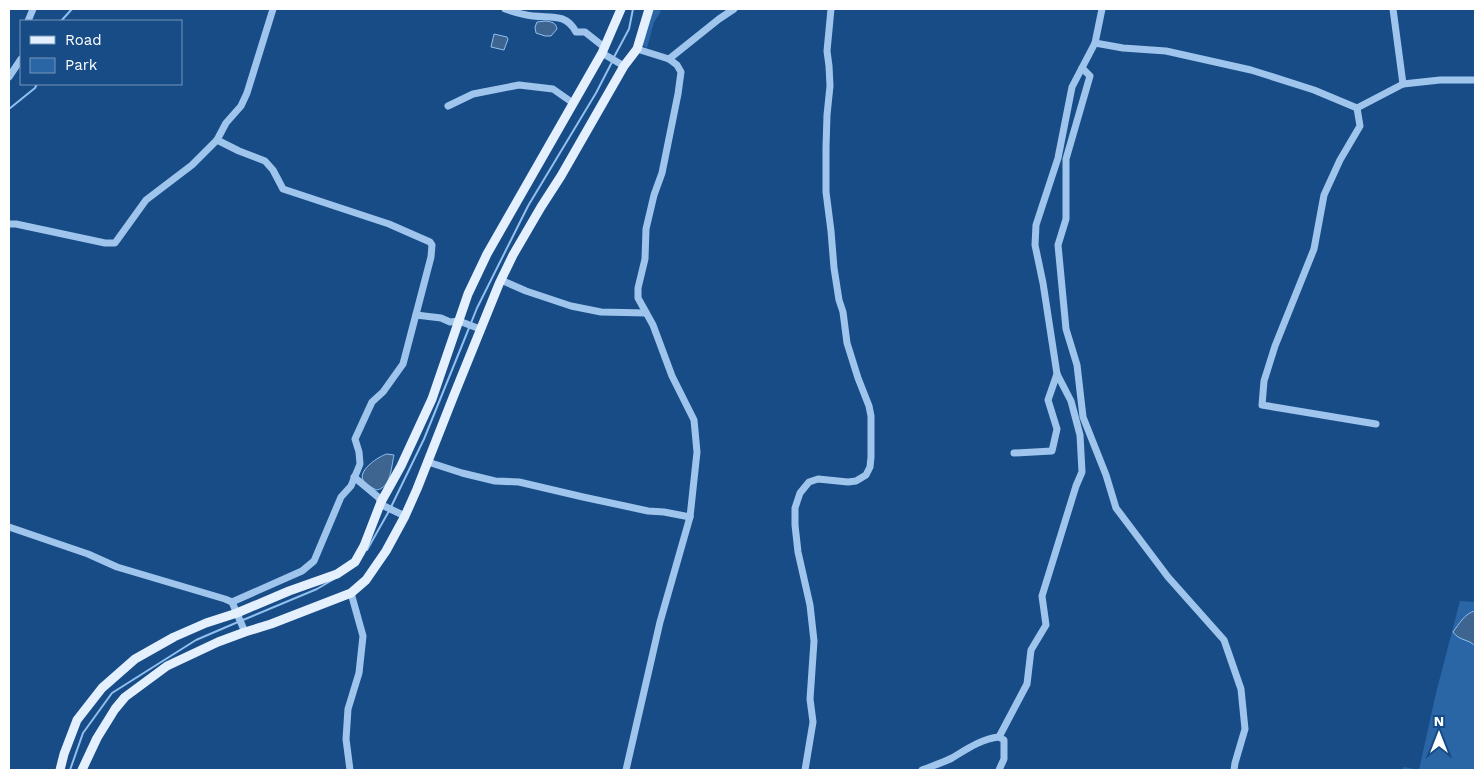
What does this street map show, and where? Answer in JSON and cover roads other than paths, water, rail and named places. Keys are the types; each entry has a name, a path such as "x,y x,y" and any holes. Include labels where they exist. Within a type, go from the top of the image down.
{"main road":[{"path":"60,770 77,720 102,688 135,659 174,636 206,623 238,614 289,591 337,574 354,562 364,546 432,399 468,294 487,254 603,50 621,9"},
{"path":"82,770 85,760 97,738 124,696 166,666 244,629 271,624 351,593 366,580 386,552 401,514 428,462 480,328 501,280 528,228 561,176 624,66 637,49 649,9"}],"street":[{"path":"9,224 104,243 115,243 146,200 192,165 217,140 226,123 241,106 247,93 272,9"},
{"path":"505,9 531,16 563,18 572,24 576,32 585,32 603,50 624,66"},
{"path":"669,59 734,9"},
{"path":"805,770 813,722 810,698 814,641 810,605 798,552 795,508 800,493 809,482 818,479 856,481 866,475 870,467 871,457 871,416 847,343 834,268 832,231 826,192 827,115 830,86 827,51 831,9"},
{"path":"999,737 1027,684 1031,650 1046,625 1042,596 1082,472 1080,435 1071,401 1057,374 1035,245 1036,225 1058,158 1072,87 1095,43 1102,9"},
{"path":"1393,9 1403,84"},
{"path":"1095,43 1122,48 1166,51 1251,70 1314,90 1357,108"},
{"path":"626,770 660,622 690,517 697,452 694,420 672,376 656,332 638,298 638,288 645,259 646,229 662,172 681,72 677,64 669,59 637,49"},
{"path":"9,76 20,60"},
{"path":"1082,68 1090,76 1066,160 1066,219 1058,245 1066,329 1077,365 1083,418 1106,475 1116,508 1168,577 1224,640 1241,688 1245,729 1234,770"},
{"path":"1357,108 1403,84 1440,80 1475,80"},
{"path":"448,106 473,94 519,85 553,90 573,104"},
{"path":"1357,108 1360,126 1340,160 1324,195 1314,249 1270,363 1264,381 1262,405 1376,424"},
{"path":"217,140 265,161 273,170 283,189 389,224 430,242 432,245 431,257 403,364 383,392 372,402 355,439 360,464 351,486 341,497 314,561 302,571 232,602"},
{"path":"501,280 526,291 571,306 601,312 646,313"},
{"path":"416,315 441,318 450,322 459,321 480,328"},
{"path":"1014,453 1052,451 1057,429 1048,400 1057,374"},
{"path":"428,462 495,481 519,482 648,511 690,517"},
{"path":"354,477 368,487 383,504 401,514"},
{"path":"9,527 88,554 117,567 232,602 244,629"},
{"path":"350,770 346,739 348,709 359,673 363,636 351,593"},
{"path":"922,770 950,759 971,746 999,737 1004,740 1004,759 999,770"}],"waterway":[{"path":"62,20 72,9"},
{"path":"614,57 629,29 633,9"},
{"path":"471,323 528,206 596,93 612,62"},
{"path":"9,109 36,85"},
{"path":"391,507 424,439 469,328"},
{"path":"367,550 389,511"},
{"path":"243,620 317,589 334,579"},
{"path":"70,770 83,733 112,693 196,640 238,622"}]}
